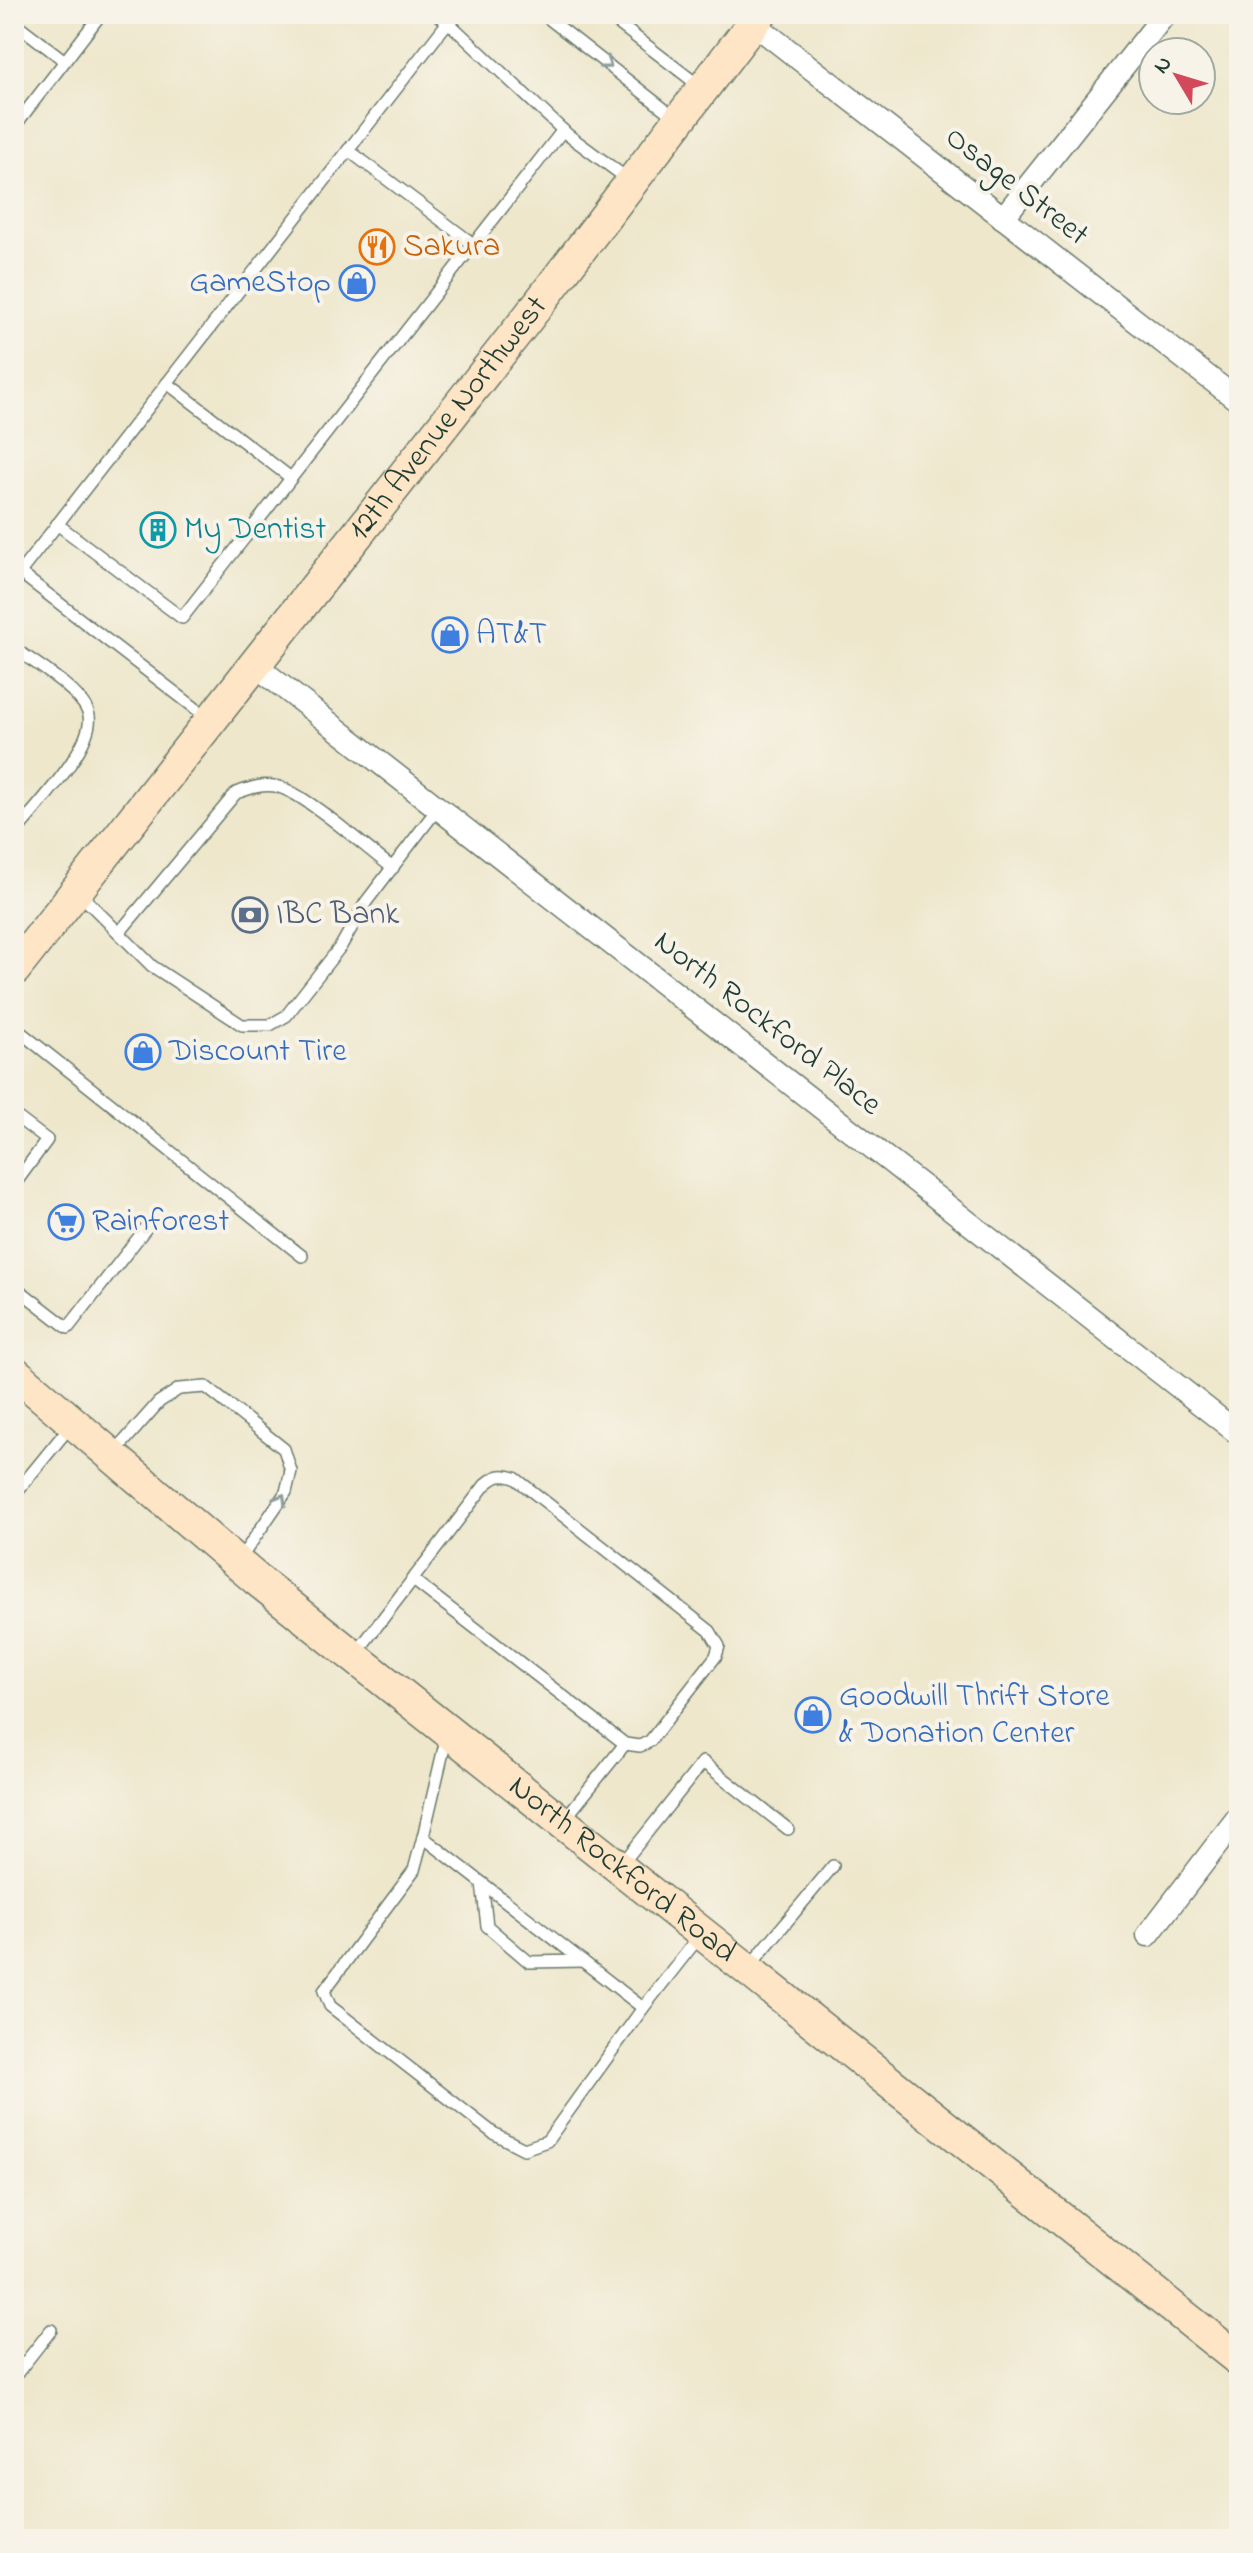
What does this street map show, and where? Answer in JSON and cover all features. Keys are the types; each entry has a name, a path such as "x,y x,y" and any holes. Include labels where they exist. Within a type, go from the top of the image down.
{"street":[{"path":"1003,218 1165,14"},
{"name":"12th Avenue Northwest","path":"14,970 632,182 756,19"},
{"name":"Osage Street","path":"756,19 1003,218 1237,396"},
{"name":"North Rockford Place","path":"255,665 1239,1434"},
{"name":"North Rockford Road","path":"14,1372 237,1563 1239,2360"},
{"path":"1148,1935 1239,1816"}],"lane":[{"path":"14,127 101,14"},
{"path":"437,14 563,130 632,182"},
{"path":"606,14 703,89"},
{"path":"545,15 678,120"},
{"path":"14,22 65,61"},
{"path":"211,720 16,574 448,22"},
{"path":"57,524 182,618 563,130"},
{"path":"348,150 473,244"},
{"path":"167,383 291,478"},
{"path":"14,648 78,696 89,713 90,732 78,755 16,828"},
{"path":"119,933 236,793 259,785 279,787 304,801 393,868"},
{"path":"77,890 152,966 242,1025 270,1025 286,1016 341,946 366,902 438,808"},
{"path":"14,1027 302,1256"},
{"path":"14,1115 47,1140 14,1185"},
{"path":"15,1289 68,1328 150,1223"},
{"path":"111,1456 159,1402 179,1389 206,1387 284,1449 291,1471 286,1492 237,1563"},
{"path":"14,1495 73,1423"},
{"path":"353,1656 412,1579 485,1485 494,1476 505,1474 515,1478 715,1637 719,1646 716,1656 650,1741 640,1746 625,1744 412,1579"},
{"path":"448,1732 414,1870 324,1991 330,2006 493,2133 524,2149 547,2141 643,2008 702,1933"},
{"path":"562,1822 625,1744"},
{"path":"619,1868 703,1762 788,1829"},
{"path":"423,1837 643,2008"},
{"path":"747,1969 833,1866"},
{"path":"482,1883 487,1926 529,1962 583,1961"},
{"path":"16,2370 51,2330"}],"place":[{"name":"Sakura","path":"377,247"},
{"name":"GameStop","path":"357,283"},
{"name":"My Dentist","path":"158,530"},
{"name":"AT&T","path":"450,635"},
{"name":"IBC Bank","path":"250,915"},
{"name":"Discount Tire","path":"143,1052"},
{"name":"Rainforest","path":"66,1222"},
{"name":"Goodwill Thrift Store & Donation Center","path":"813,1715"}]}
